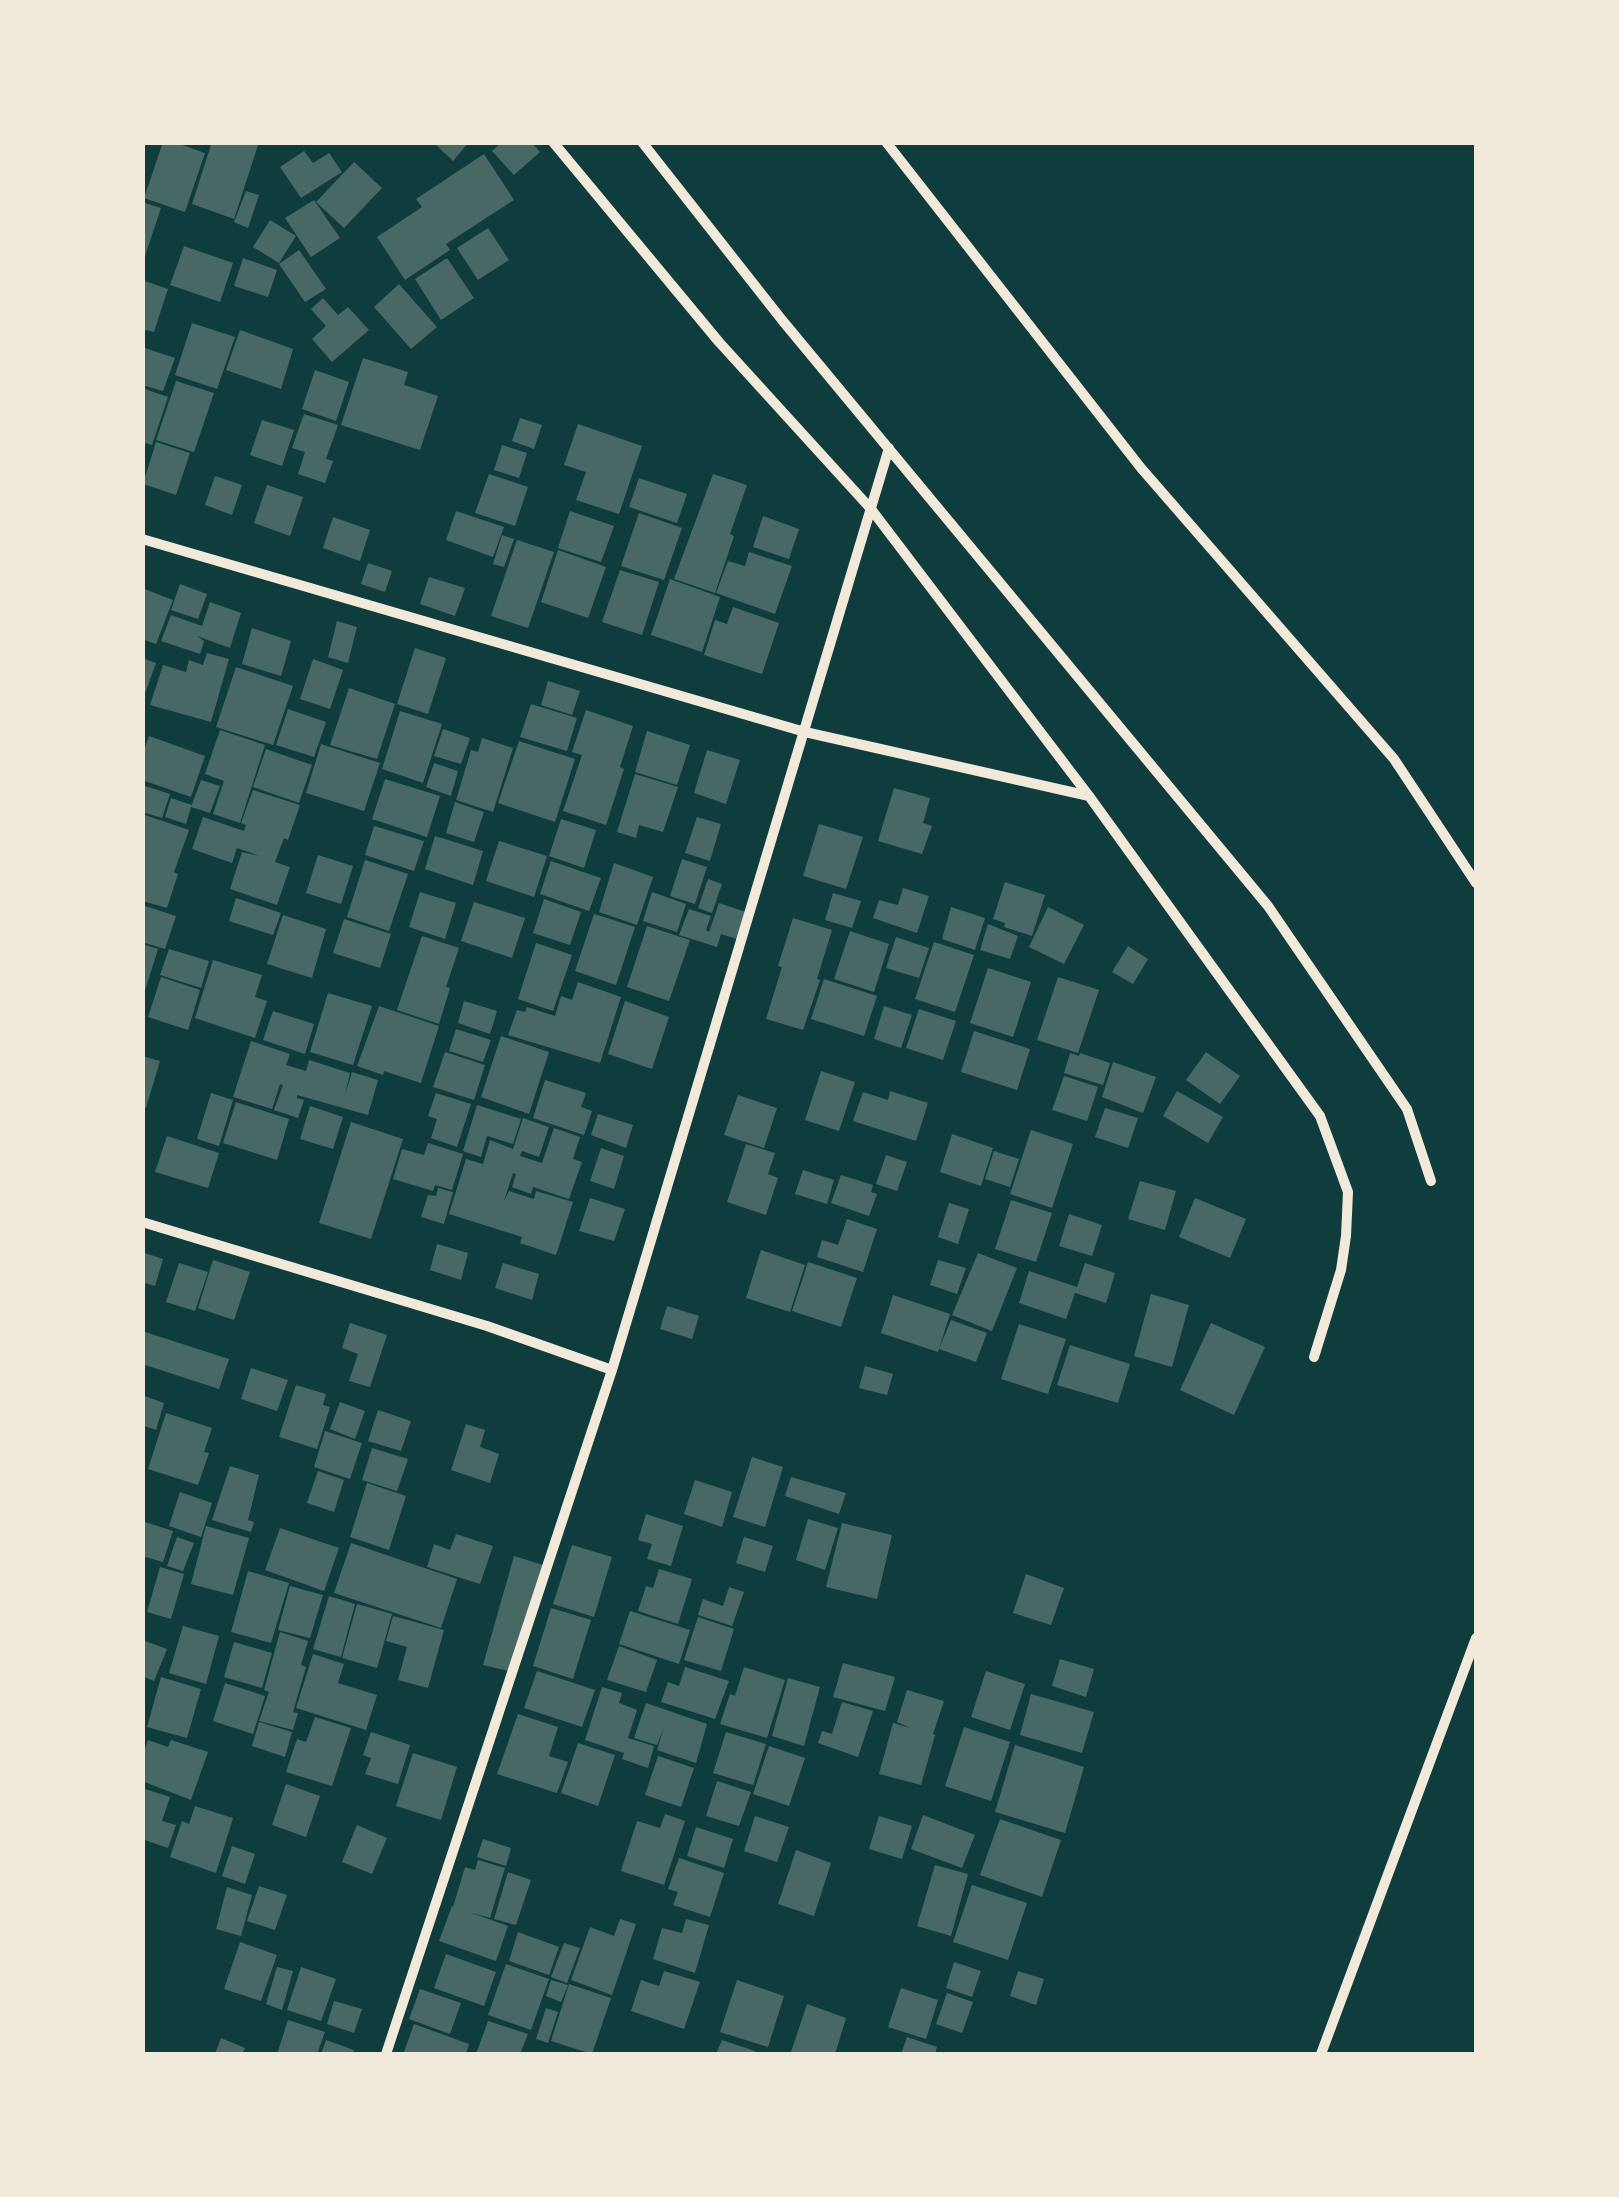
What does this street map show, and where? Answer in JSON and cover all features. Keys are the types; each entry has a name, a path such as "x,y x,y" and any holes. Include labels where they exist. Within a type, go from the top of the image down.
{"street":[{"path":"554,142 720,342 871,508 1089,796 1320,1116 1348,1192 1341,1270 1314,1357"},
{"path":"642,142 782,320 1268,906 1406,1109 1431,1181"},
{"path":"886,142 1142,468 1394,759 1476,883"},
{"path":"386,2054 612,1370 889,448"},
{"path":"142,539 805,732 1089,796"},
{"path":"142,1222 486,1326 612,1370"},
{"path":"1321,2054 1476,1638"}],"building":[{"path":"163,142 205,153 185,212 144,198"},
{"path":"212,142 259,142 234,219 192,204"},
{"path":"433,142 469,142 453,161"},
{"path":"502,142 531,142 540,152 514,175 492,151"},
{"path":"304,151 313,163 329,153 342,172 301,198 280,167"},
{"path":"484,154 514,200 446,244 450,250 405,280 377,237 422,207 416,199"},
{"path":"354,162 382,188 344,228 316,202"},
{"path":"246,191 259,195 248,228 234,222"},
{"path":"314,200 340,238 311,257 285,218"},
{"path":"142,202 161,208 143,262 142,261"},
{"path":"270,220 296,236 279,263 253,247"},
{"path":"488,228 509,260 478,280 457,248"},
{"path":"184,246 233,263 220,302 170,285"},
{"path":"299,250 326,289 305,302 279,264"},
{"path":"243,258 277,270 268,297 234,286"},
{"path":"447,258 474,298 441,320 415,279"},
{"path":"145,281 168,289 154,332 142,329"},
{"path":"399,284 437,327 411,349 374,307"},
{"path":"323,298 338,315 348,307 369,330 332,362 312,339 326,326 311,309"},
{"path":"192,323 235,337 217,389 175,375"},
{"path":"240,330 293,349 281,389 226,370"},
{"path":"142,347 175,358 163,391 142,385"},
{"path":"363,358 408,372 404,385 438,396 420,450 341,425"},
{"path":"315,370 349,382 336,421 302,409"},
{"path":"176,381 214,393 194,452 156,440"},
{"path":"142,388 168,397 152,445 142,442"},
{"path":"304,414 338,425 326,459 333,461 325,483 298,474 305,452 292,448"},
{"path":"520,418 542,425 534,449 512,441"},
{"path":"262,420 294,430 282,466 250,455"},
{"path":"578,424 642,446 619,514 576,500 586,472 564,465"},
{"path":"156,442 190,453 176,495 143,484"},
{"path":"502,445 527,453 519,478 494,470"},
{"path":"489,474 528,487 515,526 475,513"},
{"path":"713,474 747,485 715,593 674,579"},
{"path":"215,476 242,485 232,515 205,505"},
{"path":"639,478 687,494 677,523 629,507"},
{"path":"267,485 303,497 290,536 254,523"},
{"path":"456,511 504,527 493,557 446,540"},
{"path":"570,511 614,526 601,562 558,548"},
{"path":"639,513 682,528 664,580 621,566"},
{"path":"763,516 799,529 789,559 753,547"},
{"path":"333,517 370,530 360,561 323,548"},
{"path":"502,535 514,539 504,567 493,564"},
{"path":"517,540 554,552 528,628 491,616"},
{"path":"558,550 606,567 588,618 541,602"},
{"path":"749,552 792,566 775,614 716,593 728,561 745,566"},
{"path":"368,563 392,571 385,592 361,584"},
{"path":"620,570 659,582 642,635 602,622"},
{"path":"429,577 465,588 455,616 420,604"},
{"path":"670,579 720,597 702,652 651,635"},
{"path":"180,584 207,594 198,619 171,610"},
{"path":"142,588 173,600 156,644 142,639"},
{"path":"210,602 241,613 230,648 197,636 204,641 200,654 161,641 171,615 202,626"},
{"path":"733,607 779,623 762,674 704,655 715,620 727,624"},
{"path":"337,621 357,627 348,663 328,657"},
{"path":"252,628 291,641 281,676 242,664"},
{"path":"415,648 446,658 428,714 397,704"},
{"path":"207,653 229,659 211,722 150,705 163,665 186,672 189,660 203,665"},
{"path":"142,658 156,663 143,699 142,699"},
{"path":"313,659 343,670 330,709 300,699"},
{"path":"236,667 293,686 273,745 216,727"},
{"path":"548,681 580,691 572,715 541,705"},
{"path":"349,688 395,704 377,759 330,745"},
{"path":"531,704 577,718 567,751 520,737"},
{"path":"288,709 326,722 314,757 276,745"},
{"path":"586,710 633,726 606,825 563,811 582,755 572,752"},
{"path":"400,711 442,724 423,783 382,769"},
{"path":"443,729 470,738 461,764 434,756"},
{"path":"220,730 265,745 240,823 213,814 224,781 205,774"},
{"path":"647,731 690,745 677,785 635,772"},
{"path":"149,736 205,756 191,797 142,780 142,756"},
{"path":"482,738 513,748 493,812 456,800 471,750 478,752"},
{"path":"519,741 575,759 555,822 498,803"},
{"path":"321,744 380,763 364,811 306,793"},
{"path":"266,749 312,765 299,803 253,787"},
{"path":"707,750 740,760 726,804 694,793"},
{"path":"434,763 458,771 451,796 426,787"},
{"path":"635,774 678,787 663,832 639,825 636,838 617,832"},
{"path":"385,779 440,796 427,837 372,819"},
{"path":"201,780 220,786 210,813 191,807 186,824 165,817 171,798 192,805"},
{"path":"142,785 170,794 162,818 142,812"},
{"path":"894,788 930,798 923,823 932,826 922,854 878,841"},
{"path":"253,790 300,805 288,840 284,838 275,862 290,867 277,905 230,889 242,852 260,856 237,848 232,863 192,849 203,817 244,831 246,825 241,823"},
{"path":"455,802 484,812 474,842 446,833"},
{"path":"142,814 189,830 174,872 178,874 167,908 142,901"},
{"path":"697,817 721,824 710,861 685,853"},
{"path":"561,819 596,830 584,868 549,856"},
{"path":"819,824 863,837 846,889 803,876"},
{"path":"374,826 424,841 414,871 365,855"},
{"path":"435,836 483,851 473,885 425,869"},
{"path":"499,841 547,856 534,897 486,881"},
{"path":"318,855 353,866 341,904 306,893"},
{"path":"682,859 707,867 695,904 670,896"},
{"path":"365,860 408,874 389,931 347,917"},
{"path":"551,861 601,878 589,911 540,894"},
{"path":"614,863 653,877 637,925 599,912"},
{"path":"708,879 722,884 712,913 698,908"},
{"path":"1005,882 1045,895 1032,936 993,919"},
{"path":"903,888 929,896 917,933 873,918 879,900 898,905"},
{"path":"420,892 456,903 445,939 409,927"},
{"path":"652,892 686,904 677,932 643,921"},
{"path":"833,893 861,901 852,928 825,920"},
{"path":"236,898 281,913 273,935 229,921"},
{"path":"544,899 581,912 570,945 533,933"},
{"path":"474,902 525,918 512,958 461,941"},
{"path":"719,903 749,913 740,940 721,934 717,947 679,935 689,909 711,916 706,930 709,932"},
{"path":"142,905 176,916 165,949 142,942"},
{"path":"951,907 985,918 975,950 942,939"},
{"path":"1048,907 1084,925 1064,964 1029,947"},
{"path":"594,914 635,927 616,985 575,971"},
{"path":"283,915 326,929 312,978 267,964"},
{"path":"793,918 832,930 803,1030 766,1019"},
{"path":"344,919 391,934 380,968 333,953"},
{"path":"988,924 1018,936 1010,959 980,950"},
{"path":"647,926 690,940 669,1001 627,987"},
{"path":"850,931 889,944 874,992 834,979"},
{"path":"422,936 459,948 439,1024 397,1010"},
{"path":"896,937 929,948 919,978 886,968"},
{"path":"934,942 974,955 955,1012 915,999"},
{"path":"536,943 572,955 553,1011 518,999"},
{"path":"142,944 158,949 143,997 142,997"},
{"path":"1128,946 1148,959 1133,984 1112,972"},
{"path":"169,949 209,961 201,988 160,975"},
{"path":"213,960 262,975 255,997 267,1001 255,1038 195,1018"},
{"path":"988,968 1031,982 1013,1037 970,1023"},
{"path":"161,977 200,990 188,1030 148,1017"},
{"path":"1058,977 1099,990 1078,1053 1037,1040"},
{"path":"824,979 877,996 864,1036 811,1019"},
{"path":"578,982 621,997 600,1063 508,1035 517,1010 525,1012 527,1007 555,1016 561,996 572,1000"},
{"path":"328,993 372,1006 353,1065 310,1052"},
{"path":"464,1001 497,1011 490,1034 458,1023"},
{"path":"625,1001 669,1017 652,1069 608,1054"},
{"path":"379,1006 439,1026 421,1083 357,1066"},
{"path":"884,1006 912,1015 901,1048 874,1039"},
{"path":"919,1009 956,1021 943,1060 906,1048"},
{"path":"273,1011 314,1024 305,1054 263,1040"},
{"path":"456,1029 491,1040 483,1062 449,1051"},
{"path":"974,1031 1030,1049 1017,1090 961,1072"},
{"path":"501,1036 549,1052 529,1114 481,1097"},
{"path":"251,1041 290,1054 286,1065 306,1071 309,1060 350,1073 345,1095 352,1072 378,1080 368,1115 297,1095 304,1100 298,1118 274,1110 283,1085 280,1084 272,1109 233,1097"},
{"path":"445,1052 485,1065 474,1100 433,1087"},
{"path":"1206,1052 1240,1076 1220,1104 1186,1080"},
{"path":"1070,1053 1110,1063 1103,1085 1064,1073"},
{"path":"142,1056 160,1061 146,1108 142,1106"},
{"path":"1113,1062 1156,1077 1143,1113 1102,1097"},
{"path":"821,1071 855,1082 839,1131 805,1120"},
{"path":"1064,1076 1098,1087 1087,1121 1052,1110"},
{"path":"545,1080 586,1093 581,1107 592,1111 584,1135 533,1118"},
{"path":"890,1091 928,1103 916,1141 853,1121 863,1092 888,1100"},
{"path":"1177,1091 1223,1117 1208,1143 1163,1116"},
{"path":"211,1093 233,1100 219,1146 197,1139"},
{"path":"436,1093 471,1104 457,1147 431,1138 437,1119 428,1116"},
{"path":"738,1095 777,1108 764,1148 724,1135"},
{"path":"236,1102 289,1119 277,1160 223,1143"},
{"path":"477,1105 521,1119 513,1144 487,1136 481,1157 463,1151"},
{"path":"310,1106 343,1117 333,1149 300,1139"},
{"path":"1105,1108 1138,1118 1128,1148 1095,1137"},
{"path":"598,1114 633,1125 626,1148 591,1135"},
{"path":"523,1118 549,1127 539,1157 522,1151 520,1156 542,1163 554,1128 580,1137 573,1159 582,1162 569,1199 533,1187 531,1194 512,1187 516,1174 513,1173 504,1201 509,1191 534,1199 536,1191 573,1202 556,1255 520,1243 522,1237 449,1214 466,1159 483,1164 490,1140 513,1149"},
{"path":"351,1122 403,1139 371,1239 319,1223"},
{"path":"1031,1130 1073,1144 1052,1208 1010,1194"},
{"path":"952,1134 993,1148 981,1186 940,1172"},
{"path":"167,1136 219,1153 208,1188 155,1172"},
{"path":"428,1143 463,1154 452,1190 435,1185 433,1191 393,1179 402,1149 424,1155"},
{"path":"746,1144 775,1153 768,1174 778,1178 766,1215 727,1202"},
{"path":"601,1148 624,1156 614,1189 590,1181"},
{"path":"994,1151 1019,1159 1010,1187 985,1179"},
{"path":"886,1155 907,1162 897,1191 876,1184"},
{"path":"803,1170 834,1180 827,1204 795,1194"},
{"path":"841,1175 873,1185 871,1192 877,1194 869,1216 831,1203"},
{"path":"1140,1181 1176,1191 1165,1230 1128,1219"},
{"path":"438,1188 453,1192 444,1224 421,1217 428,1195 436,1196"},
{"path":"590,1198 625,1209 614,1241 579,1231"},
{"path":"1195,1198 1246,1219 1230,1258 1179,1237"},
{"path":"1011,1200 1052,1213 1036,1262 995,1249"},
{"path":"949,1203 969,1209 958,1244 938,1237"},
{"path":"1069,1214 1102,1225 1092,1256 1059,1246"},
{"path":"847,1219 877,1229 863,1272 817,1257 822,1240 838,1245"},
{"path":"437,1244 468,1253 461,1280 430,1270"},
{"path":"761,1250 805,1265 790,1312 746,1298"},
{"path":"142,1252 163,1259 155,1286 142,1282"},
{"path":"978,1253 1017,1268 992,1331 952,1315"},
{"path":"213,1260 250,1272 234,1320 198,1308"},
{"path":"938,1260 966,1268 957,1294 930,1285"},
{"path":"808,1262 857,1278 841,1327 792,1311"},
{"path":"179,1263 208,1272 195,1311 166,1302"},
{"path":"503,1263 539,1274 532,1300 495,1288"},
{"path":"1085,1263 1115,1273 1106,1303 1075,1293 1066,1319 1019,1303 1029,1271 1077,1287"},
{"path":"1151,1294 1189,1305 1172,1367 1134,1356"},
{"path":"893,1295 950,1314 938,1352 881,1333"},
{"path":"667,1306 699,1316 692,1339 660,1329"},
{"path":"951,1320 987,1333 976,1362 939,1349"},
{"path":"350,1323 387,1335 370,1387 349,1381 358,1354 342,1348"},
{"path":"1211,1323 1265,1347 1234,1415 1180,1390"},
{"path":"1019,1324 1066,1339 1048,1394 1001,1379"},
{"path":"142,1331 229,1359 219,1389 142,1364"},
{"path":"1070,1345 1130,1364 1118,1403 1057,1385"},
{"path":"865,1366 893,1374 887,1395 859,1388"},
{"path":"251,1368 288,1380 277,1411 241,1399"},
{"path":"296,1385 326,1394 323,1405 330,1407 317,1449 279,1437"},
{"path":"142,1395 164,1403 156,1430 142,1425"},
{"path":"340,1402 365,1411 355,1439 330,1429"},
{"path":"378,1410 411,1421 401,1451 368,1441"},
{"path":"166,1413 212,1428 204,1452 209,1453 198,1485 148,1469"},
{"path":"466,1424 485,1430 480,1447 499,1454 490,1483 451,1470"},
{"path":"325,1431 362,1443 350,1479 314,1467"},
{"path":"372,1448 408,1459 397,1491 362,1480"},
{"path":"752,1457 783,1467 765,1527 733,1517"},
{"path":"230,1466 259,1475 248,1520 254,1522 251,1532 212,1520"},
{"path":"318,1471 344,1480 334,1512 307,1503"},
{"path":"791,1477 846,1493 839,1514 785,1496"},
{"path":"695,1480 732,1492 722,1527 684,1514"},
{"path":"367,1483 406,1496 389,1550 350,1537"},
{"path":"180,1492 212,1503 201,1537 169,1526"},
{"path":"646,1514 683,1526 671,1566 647,1559 652,1544 638,1540"},
{"path":"808,1519 838,1528 825,1570 796,1560"},
{"path":"142,1521 173,1531 163,1562 142,1556"},
{"path":"842,1523 892,1535 877,1599 826,1587"},
{"path":"206,1526 249,1538 233,1595 191,1584"},
{"path":"280,1528 339,1548 324,1591 265,1570"},
{"path":"456,1534 493,1546 480,1584 427,1567 434,1544 450,1550"},
{"path":"177,1537 194,1543 183,1571 167,1566"},
{"path":"744,1537 773,1546 765,1572 736,1563"},
{"path":"351,1543 457,1579 441,1628 334,1593"},
{"path":"572,1545 612,1557 594,1617 553,1604"},
{"path":"514,1556 543,1565 513,1672 483,1665"},
{"path":"160,1567 184,1574 171,1619 147,1612"},
{"path":"659,1569 692,1579 678,1624 638,1611 646,1586 653,1588"},
{"path":"248,1571 289,1583 271,1643 231,1632"},
{"path":"1026,1574 1064,1588 1051,1625 1013,1613"},
{"path":"290,1586 323,1595 310,1638 278,1630"},
{"path":"729,1587 744,1592 732,1626 698,1615 703,1599 723,1606"},
{"path":"329,1596 355,1604 341,1657 313,1649"},
{"path":"357,1604 392,1614 377,1668 342,1658"},
{"path":"551,1608 591,1620 573,1679 533,1666"},
{"path":"630,1611 690,1630 679,1664 619,1644"},
{"path":"393,1616 444,1630 428,1688 398,1680 407,1647 386,1641"},
{"path":"698,1617 734,1629 721,1671 684,1660"},
{"path":"183,1626 219,1636 206,1684 169,1673"},
{"path":"280,1632 308,1641 293,1730 259,1721 269,1692 264,1690"},
{"path":"145,1641 167,1649 154,1681 142,1676"},
{"path":"234,1642 272,1653 262,1688 224,1677"},
{"path":"619,1646 657,1660 646,1692 607,1680"},
{"path":"313,1654 344,1664 338,1683 377,1695 366,1730 296,1708"},
{"path":"1060,1659 1094,1669 1086,1697 1052,1686"},
{"path":"843,1663 895,1677 885,1711 833,1697"},
{"path":"685,1667 729,1681 715,1719 661,1702 668,1682 679,1686"},
{"path":"744,1667 785,1680 767,1738 720,1724"},
{"path":"537,1671 595,1690 582,1727 524,1708"},
{"path":"986,1671 1025,1684 1010,1730 971,1717"},
{"path":"161,1677 201,1689 187,1738 147,1727"},
{"path":"788,1678 820,1687 804,1746 772,1736"},
{"path":"225,1683 265,1696 253,1734 213,1721"},
{"path":"602,1687 622,1693 619,1703 637,1710 628,1738 654,1746 648,1768 622,1759 624,1753 585,1740"},
{"path":"907,1690 944,1701 921,1785 879,1774 893,1723 910,1728 897,1722"},
{"path":"1031,1694 1094,1712 1082,1753 1020,1735"},
{"path":"842,1702 873,1711 858,1757 818,1743 822,1731 832,1734"},
{"path":"646,1703 707,1724 696,1763 657,1750 664,1728 657,1745 634,1738"},
{"path":"518,1714 558,1727 549,1756 568,1762 557,1793 497,1774"},
{"path":"315,1717 351,1728 332,1786 286,1772 297,1739 306,1742"},
{"path":"259,1722 292,1732 285,1757 252,1746"},
{"path":"964,1727 1010,1742 991,1801 945,1786"},
{"path":"371,1732 410,1745 398,1784 365,1774 371,1758 363,1755"},
{"path":"726,1732 766,1744 753,1785 713,1773"},
{"path":"148,1740 168,1747 171,1740 208,1752 191,1800 142,1781 142,1752"},
{"path":"578,1743 615,1755 598,1806 561,1793"},
{"path":"1015,1745 1084,1767 1065,1833 995,1812"},
{"path":"769,1746 805,1758 789,1806 753,1794"},
{"path":"413,1753 457,1767 441,1820 396,1806"},
{"path":"658,1756 694,1768 681,1807 645,1795"},
{"path":"717,1781 751,1792 739,1826 706,1816"},
{"path":"286,1784 320,1796 306,1837 272,1825"},
{"path":"142,1788 170,1797 162,1821 176,1825 168,1848 142,1839"},
{"path":"195,1806 233,1818 216,1873 170,1857 182,1821 189,1824"},
{"path":"665,1814 685,1821 664,1885 621,1871 637,1821 660,1828"},
{"path":"923,1815 975,1835 962,1868 911,1849"},
{"path":"755,1816 789,1827 777,1862 744,1851"},
{"path":"879,1816 912,1826 902,1859 869,1849"},
{"path":"1000,1819 1061,1840 1042,1897 980,1875"},
{"path":"357,1825 387,1838 372,1874 342,1862"},
{"path":"696,1827 733,1839 724,1868 687,1856"},
{"path":"483,1839 511,1848 506,1866 477,1857"},
{"path":"232,1846 255,1854 245,1884 222,1876"},
{"path":"796,1850 831,1863 814,1916 778,1904"},
{"path":"679,1858 724,1873 710,1917 673,1905 678,1892 668,1889"},
{"path":"478,1860 505,1868 490,1918 469,1912 508,1926 496,1961 439,1941 465,1867 475,1870"},
{"path":"935,1865 968,1874 951,1936 917,1926"},
{"path":"508,1872 531,1880 516,1925 494,1919"},
{"path":"972,1885 1027,1903 1008,1960 953,1942"},
{"path":"259,1886 287,1895 275,1930 247,1921"},
{"path":"227,1887 252,1895 241,1936 216,1929"},
{"path":"620,1919 636,1924 612,1995 571,1980 590,1927 614,1936"},
{"path":"686,1919 709,1925 695,1973 653,1959 662,1928 682,1933"},
{"path":"518,1932 559,1947 549,1975 509,1961"},
{"path":"240,1942 277,1955 261,2001 224,1989"},
{"path":"564,1943 580,1948 567,1983 551,1977"},
{"path":"446,1954 496,1972 484,2006 434,1988"},
{"path":"954,1962 981,1971 972,1997 946,1988"},
{"path":"506,1964 549,1979 531,2030 488,2015"},
{"path":"277,1967 293,1971 282,2010 266,2004"},
{"path":"301,1967 336,1979 321,2021 287,2010"},
{"path":"664,1971 700,1982 684,2029 631,2011 641,1980 659,1986"},
{"path":"1018,1971 1044,1979 1036,2005 1010,1996"},
{"path":"551,1980 568,1985 561,2002 546,1996"},
{"path":"737,1980 784,1996 768,2047 720,2032"},
{"path":"569,1984 611,1998 592,2054 551,2041"},
{"path":"901,1988 938,2000 926,2039 888,2027"},
{"path":"420,1989 461,2003 450,2034 409,2019"},
{"path":"947,1993 973,2002 962,2033 936,2024"},
{"path":"334,2001 362,2009 354,2033 327,2024"},
{"path":"807,2004 846,2018 835,2054 791,2052"},
{"path":"546,2008 558,2012 548,2043 536,2039"},
{"path":"288,2020 325,2032 317,2054 277,2054"},
{"path":"488,2021 528,2034 520,2054 476,2054"},
{"path":"414,2024 469,2044 466,2054 404,2052"},
{"path":"907,2037 937,2047 935,2054 901,2054"},
{"path":"221,2038 245,2048 242,2054 215,2054"},
{"path":"326,2040 354,2050 353,2054 321,2054"},
{"path":"722,2040 755,2051 754,2054 716,2054"}]}
